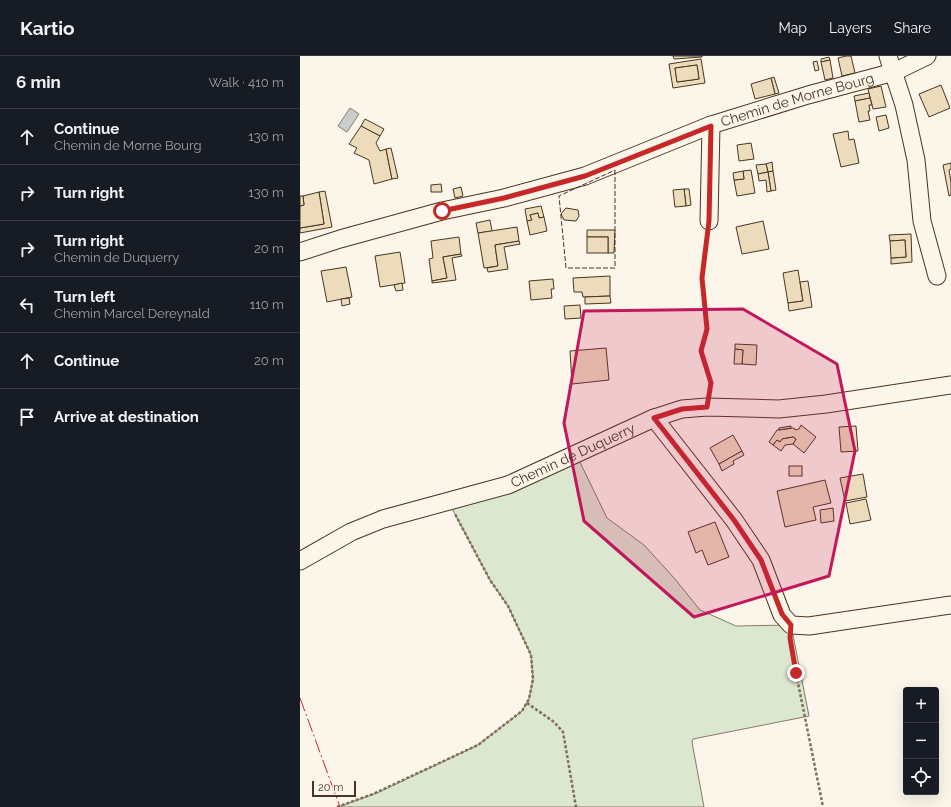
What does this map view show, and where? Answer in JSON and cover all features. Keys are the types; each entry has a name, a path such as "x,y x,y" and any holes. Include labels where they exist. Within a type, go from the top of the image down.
{"street":[{"name":"Chemin de Morne Bourg","path":"300,252 340,239 442,211 504,198 585,176 711,126 808,94 891,64 927,56"},
{"path":"891,64 904,106 916,160 922,221 937,276"},
{"path":"709,221 711,126"},
{"name":"Chemin de Duquerry","path":"300,561 351,532 383,519 508,485 654,418 682,409 707,407 779,409 826,404 951,385"},
{"path":"654,418 734,520 761,560 782,614 791,625 809,626 951,604"}],"path":[{"path":"707,407 711,383 701,351 707,329 702,278 709,221"},
{"path":"337,807 373,794 478,745 522,711 529,699 533,679 531,655 508,606 490,580 448,501"},
{"path":"791,625 790,638 796,673 823,807"},
{"path":"527,703 554,722 563,732 576,807"}],"highlighted area":[{"path":"743,309 837,364 855,451 829,576 694,617 584,521 564,423 584,311"}],"green space":[{"path":"576,454 607,518 644,545 675,579 700,610 736,626 791,625 809,716 693,739 692,742 704,807 338,807 377,793 478,745 522,711 529,699 533,679 531,655 508,606 490,580 448,501"}],"shaded area":[{"path":"350,108 359,114 347,132 338,126"}],"building":[{"path":"673,56 702,56 702,57 674,59"},
{"path":"851,56 855,73 842,76 838,58"},
{"path":"829,57 830,60 821,62 821,59"},
{"path":"701,59 705,83 673,88 669,64","holes":["697,65 699,79 677,82 675,68"]},
{"path":"830,60 833,78 825,80 821,62"},
{"path":"817,61 819,70 815,71 813,62"},
{"path":"697,65 699,79 677,82 675,68"},
{"path":"774,77 779,93 775,94 771,78"},
{"path":"771,78 775,94 755,99 751,84"},
{"path":"941,85 950,108 929,117 919,94"},
{"path":"881,86 886,107 873,109 868,89"},
{"path":"869,93 870,98 855,101 854,96"},
{"path":"870,98 872,105 869,105 870,111 868,111 870,120 859,122 855,101"},
{"path":"886,115 889,128 879,131 876,117"},
{"path":"365,119 384,129 380,136 361,126"},
{"path":"361,126 380,136 376,143 380,151 386,149 392,179 374,184 369,160 354,153 357,148 349,144"},
{"path":"848,131 849,140 854,139 859,163 841,167 833,134"},
{"path":"751,143 754,159 739,161 737,145"},
{"path":"391,148 398,178 392,179 386,149"},
{"path":"772,162 773,171 768,172 766,164"},
{"path":"951,163 951,169 949,170 951,195 949,196 943,165"},
{"path":"766,164 768,172 758,174 756,165"},
{"path":"751,170 755,193 737,196 734,180 744,179 743,171"},
{"path":"743,171 744,179 734,180 733,173"},
{"path":"773,171 776,190 771,191 768,172"},
{"path":"768,172 771,191 767,192 766,180 759,181 758,174"},
{"path":"441,184 442,192 431,192 431,185"},
{"path":"461,187 463,196 455,198 453,189"},
{"path":"684,189 689,189 691,205 686,206"},
{"path":"684,189 686,206 675,207 673,190"},
{"path":"325,191 332,227 300,233 300,228 324,224 319,192"},
{"path":"319,192 324,224 300,228 300,206 304,205 303,196"},
{"path":"300,196 303,196 304,205 300,206"},
{"path":"541,206 544,217 539,218 538,213 530,215 532,220 527,221 525,209"},
{"path":"566,208 578,210 579,216 576,221 564,220 561,214"},
{"path":"538,213 539,218 544,217 547,231 530,235 527,221 532,220 530,215"},
{"path":"490,220 492,231 478,233 476,223"},
{"path":"763,221 769,249 742,254 736,227"},
{"path":"517,227 519,241 495,245 498,266 484,268 478,233"},
{"path":"587,230 615,230 614,253 608,253 608,237 587,237"},
{"path":"911,234 912,262 891,264 891,258 906,257 905,240 890,241 889,235"},
{"path":"459,237 461,254 443,257 447,278 432,281 429,259 433,258 431,241"},
{"path":"587,237 608,237 608,253 587,253"},
{"path":"905,240 906,257 891,258 890,241"},
{"path":"519,241 520,244 504,247 508,269 488,272 487,268 498,266 495,245"},
{"path":"400,252 405,283 380,287 375,256"},
{"path":"461,254 462,256 452,258 456,280 432,283 432,281 447,278 443,257"},
{"path":"346,267 352,297 327,302 321,271"},
{"path":"798,270 803,301 788,303 783,273"},
{"path":"610,276 610,296 583,297 582,292 574,292 573,278"},
{"path":"553,279 554,289 551,289 552,298 531,300 529,281"},
{"path":"808,281 812,307 789,311 788,303 803,301 800,282"},
{"path":"402,283 403,290 396,291 394,285"},
{"path":"610,296 611,303 585,304 585,297"},
{"path":"349,298 350,304 342,306 341,299"},
{"path":"580,305 581,318 565,319 564,306"},
{"path":"735,344 757,345 756,365 742,364 743,350 735,349"},
{"path":"606,348 609,380 572,384 570,351"},
{"path":"735,349 743,350 742,364 734,364"},
{"path":"801,425 816,437 804,453 793,444 796,439 793,437 782,439 780,442 777,440 773,445 769,442 777,430 794,428 795,430 799,429"},
{"path":"791,426 791,428 779,430 779,428"},
{"path":"856,426 858,451 841,452 839,427"},
{"path":"733,435 742,451 719,464 710,448"},
{"path":"793,437 796,439 793,444 785,445 781,451 773,445 777,440 780,442 782,439"},
{"path":"742,451 744,455 733,461 734,464 722,471 719,464"},
{"path":"789,466 802,466 802,476 789,476"},
{"path":"863,474 867,497 845,501 840,478"},
{"path":"825,480 831,503 813,507 816,520 785,527 777,491"},
{"path":"866,499 871,520 850,524 846,503"},
{"path":"833,508 834,521 821,523 820,510"},
{"path":"715,522 729,557 708,565 702,550 696,553 688,532"}],"fence":[{"path":"615,170 615,268 566,268 559,196 615,170"}],"power":[{"path":"300,698 340,807"}],"route":[{"path":"442,211 504,198 585,176 711,126 709,221 702,278 707,329 701,351 711,383 707,407 682,409 654,418 734,520 761,560 771,582 782,614 791,625 790,638 796,673"}]}
